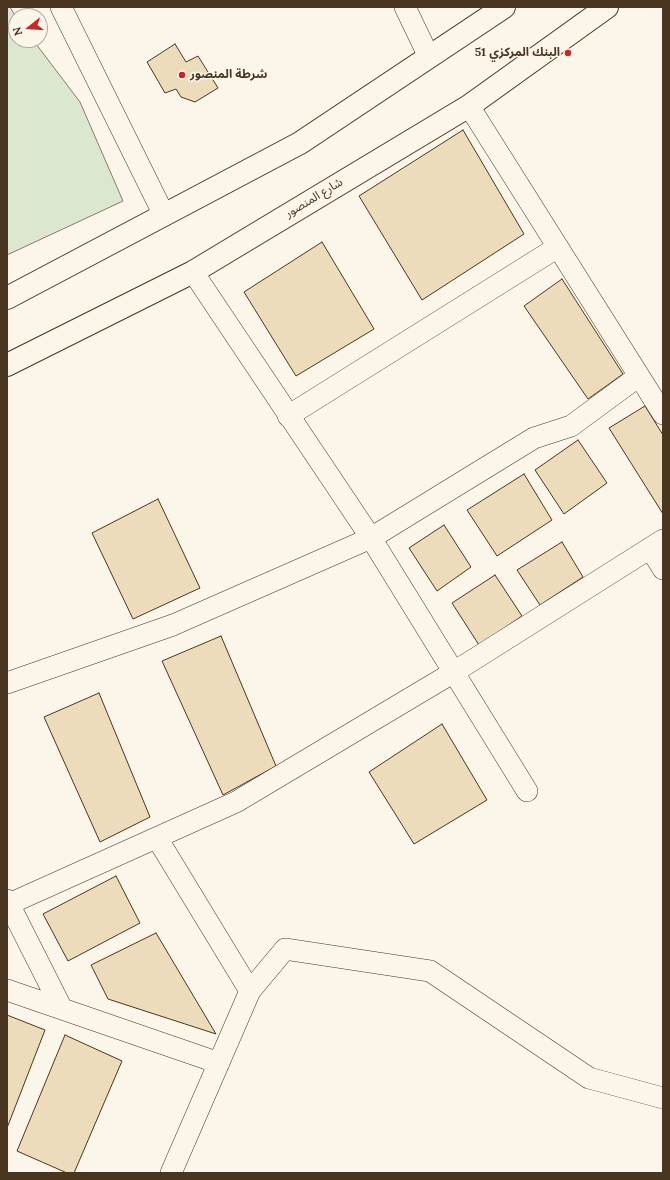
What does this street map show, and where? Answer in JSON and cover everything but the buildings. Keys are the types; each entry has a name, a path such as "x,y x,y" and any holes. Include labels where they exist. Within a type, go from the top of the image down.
{"main road":[{"path":"7,298 300,143 504,7"},
{"name":"شارع المنصور","path":"7,365 193,272 469,106 607,7"}],"street":[{"path":"61,7 164,215"},
{"path":"405,7 429,57"},
{"path":"469,106 663,414"},
{"path":"288,416 558,247"},
{"path":"193,272 371,538 527,791"},
{"path":"7,683 173,625 371,538 534,438 571,426 639,376"},
{"path":"62,1009 8,902 157,838 236,802 454,672 657,544 663,569"},
{"path":"157,838 250,990"},
{"path":"171,1173 250,990 285,949 430,971 589,1078 663,1098"},
{"path":"7,990 219,1063"}],"green space":[{"path":"7,7 10,7 8,8 8,48 39,48 80,102 123,201 7,255"}],"place":[{"name":"البنك المركزي 51","path":"568,53"},
{"name":"شرطة المنصور","path":"182,75"}]}
